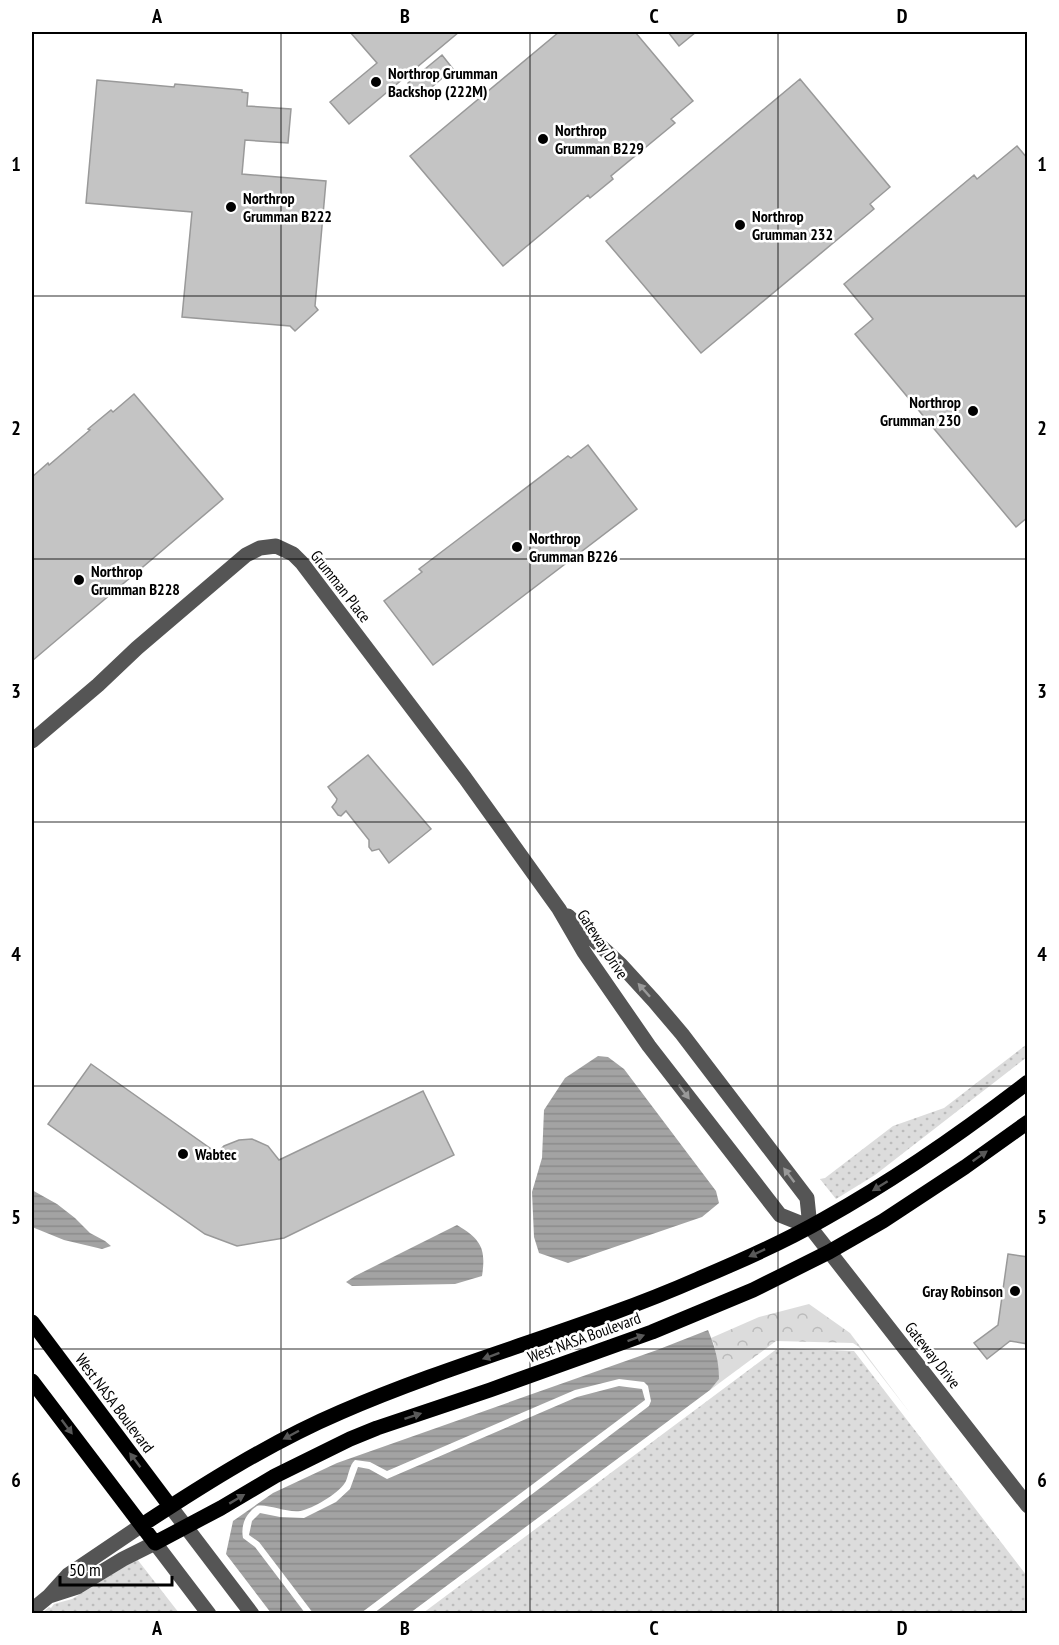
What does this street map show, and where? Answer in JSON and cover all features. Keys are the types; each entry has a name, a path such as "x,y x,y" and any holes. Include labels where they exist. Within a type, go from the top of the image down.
{"main road":[{"name":"West NASA Boulevard","path":"142,1525 240,1463 344,1410 657,1296 733,1264 810,1227 900,1173 954,1137 1028,1082"},
{"name":"West NASA Boulevard","path":"155,1543 284,1472 350,1439 684,1320 753,1290 830,1252 927,1193 1028,1122"},
{"name":"West NASA Boulevard","path":"32,1322 170,1506"},
{"path":"32,1381 155,1543"}],"street":[{"name":"Grumman Place","path":"32,741 238,561 254,550 276,546 293,554 327,596 465,778 559,909"},
{"name":"Gateway Drive","path":"559,909 584,952 649,1046 739,1163 780,1215 810,1227 1028,1506"},
{"name":"Gateway Drive","path":"559,909 621,964 682,1034 807,1198 810,1227"},
{"path":"170,1506 252,1614"},
{"path":"32,1610 49,1596 68,1575 142,1525"},
{"path":"49,1596 77,1587 155,1543 209,1614"}],"green space":[{"path":"1027,1044 1027,1057 875,1175 836,1199 820,1179 825,1178 893,1126 944,1108"},
{"path":"809,1304 850,1333 910,1413 859,1347 853,1343 776,1341 710,1390 719,1378 711,1338 759,1317"},
{"path":"778,1348 854,1351 1027,1576 1027,1613 423,1613"},
{"path":"137,1559 179,1613 41,1614 54,1604 72,1599"}],"shaded area":[{"path":"598,1056 608,1057 624,1069 716,1191 719,1203 702,1217 568,1263 539,1253 534,1237 532,1192 542,1158 544,1110 565,1078"},
{"path":"32,1190 57,1204 90,1233 111,1246 102,1249 64,1240 32,1227"},
{"path":"457,1225 472,1236 480,1246 483,1259 482,1276 455,1284 352,1286 346,1282 355,1276"},
{"path":"708,1330 719,1372 719,1379 710,1390 410,1613 374,1613 649,1406 651,1401 648,1386 644,1382 619,1379 575,1390 387,1471 370,1462 355,1460 346,1481 339,1490 309,1508 293,1511 256,1506 245,1520 243,1538 255,1547 305,1613 271,1613 226,1554 233,1521 273,1493 337,1463"},
{"path":"619,1386 642,1389 645,1400 361,1613 313,1613 259,1542 249,1535 252,1521 260,1513 304,1518 336,1502 350,1489 358,1467 369,1469 387,1479 577,1397"}],"building":[{"name":"Northrop Grumman Backshop (222M)","path":"350,32 459,32 349,124 330,102 377,63"},
{"name":"Northrop Grumman B229","path":"559,32 635,32 693,101 671,119 675,123 611,176 613,179 590,198 588,195 503,266 410,156"},
{"path":"668,32 696,32 679,46"},
{"path":"442,55 453,69 420,97 408,83"},
{"name":"Northrop Grumman 232","path":"800,79 890,187 870,204 874,209 701,353 606,241"},
{"name":"Northrop Grumman B222","path":"97,80 242,90 248,93 247,106 291,109 288,143 245,140 242,174 326,181 315,306 318,310 295,331 290,326 182,317 192,212 86,203"},
{"name":"Northrop Grumman 230","path":"1017,146 1028,159 1028,517 1016,527 855,334 873,319 844,284 974,175 977,179"},
{"name":"Northrop Grumman B228","path":"134,394 223,499 32,661 32,477 48,463 49,465 111,410 113,412"},
{"name":"Northrop Grumman B226","path":"588,445 637,509 433,665 384,601 422,572 419,569 568,456 571,458"},
{"path":"368,755 431,829 389,863 379,849 372,851 369,847 369,840 346,811 341,816 338,815 332,807 337,799 328,787"},
{"name":"Wabtec","path":"91,1064 217,1153 224,1146 239,1140 252,1139 268,1146 279,1160 423,1091 454,1155 284,1238 237,1246 205,1234 48,1124"},
{"name":"Gray Robinson","path":"1008,1254 1028,1257 1028,1344 1010,1341 987,1359 974,1343 998,1325"}],"place":[{"name":"Northrop Grumman Backshop (222M)","path":"376,82"},
{"name":"Northrop Grumman B229","path":"543,139"},
{"name":"Northrop Grumman B222","path":"231,207"},
{"name":"Northrop Grumman 232","path":"740,225"},
{"name":"Northrop Grumman 230","path":"973,411"},
{"name":"Northrop Grumman B226","path":"517,547"},
{"name":"Northrop Grumman B228","path":"79,580"},
{"name":"Wabtec","path":"183,1154"},
{"name":"Gray Robinson","path":"1015,1291"}]}
